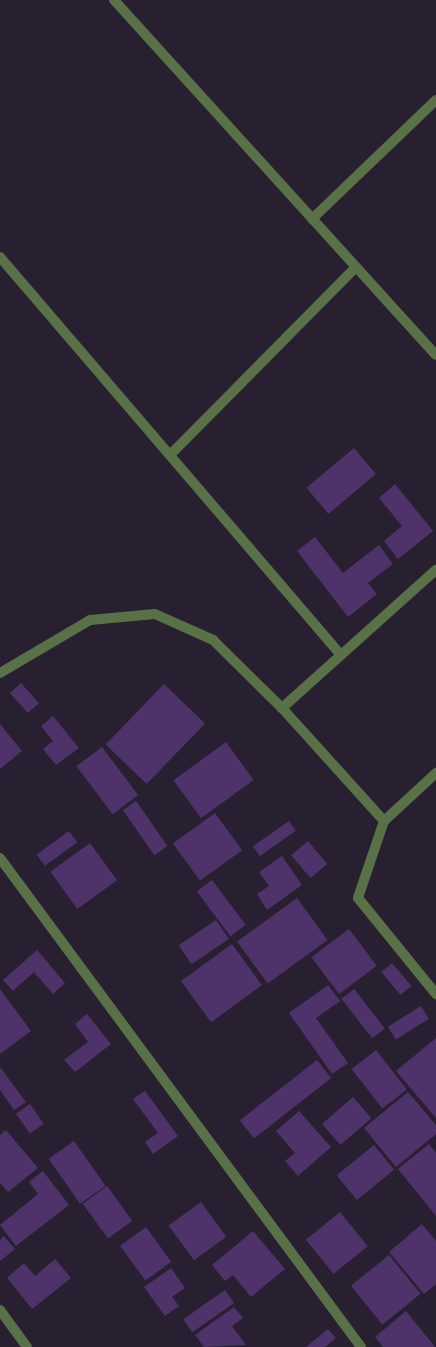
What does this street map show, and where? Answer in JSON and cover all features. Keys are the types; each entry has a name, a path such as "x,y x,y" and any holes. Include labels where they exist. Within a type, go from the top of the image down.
{"street":[{"path":"114,0 436,355"},
{"path":"312,219 436,100"},
{"path":"0,256 341,655"},
{"path":"170,455 356,268"},
{"path":"282,708 436,570"},
{"path":"2,668 90,620 155,614 213,640 282,708 384,820"},
{"path":"436,773 384,820 358,898 436,994"},
{"path":"0,858 361,1347"},
{"path":"0,1310 27,1347"}],"building":[{"path":"354,448 376,474 328,514 307,488"},
{"path":"395,484 433,531 398,559 384,541 402,526 379,498"},
{"path":"315,537 343,573 379,545 393,564 368,583 377,594 348,617 297,551"},
{"path":"21,683 39,703 28,713 10,693"},
{"path":"164,684 205,724 147,784 106,744"},
{"path":"53,716 79,748 56,765 43,749 53,741 41,726"},
{"path":"0,724 22,751 0,769"},
{"path":"226,742 254,780 201,818 173,780"},
{"path":"102,747 138,795 113,814 76,766"},
{"path":"136,801 168,846 154,855 123,810"},
{"path":"215,813 242,850 200,881 173,844"},
{"path":"289,821 296,831 260,856 253,846"},
{"path":"69,831 77,842 45,866 37,855"},
{"path":"308,841 327,864 310,878 291,855"},
{"path":"90,843 117,880 77,909 50,872"},
{"path":"282,856 302,885 267,910 257,894 269,886 259,872"},
{"path":"212,880 246,925 231,936 197,891"},
{"path":"297,898 328,940 268,984 237,941"},
{"path":"216,920 229,939 192,964 179,945"},
{"path":"349,929 377,966 339,994 311,957"},
{"path":"232,944 262,985 211,1022 181,981"},
{"path":"37,950 65,983 53,994 34,972 13,991 3,980"},
{"path":"392,963 411,986 401,995 381,972"},
{"path":"328,985 340,1001 316,1018 348,1063 332,1074 289,1013"},
{"path":"0,989 31,1031 0,1054"},
{"path":"354,989 385,1028 372,1038 341,999"},
{"path":"421,1006 429,1019 396,1039 388,1027"},
{"path":"87,1014 111,1044 75,1072 64,1060 88,1042 75,1024"},
{"path":"436,1038 436,1118 396,1071"},
{"path":"376,1050 407,1089 382,1108 352,1069"},
{"path":"317,1060 331,1078 254,1138 240,1120"},
{"path":"0,1067 26,1102 14,1110 0,1090"},
{"path":"145,1091 178,1136 153,1154 145,1142 158,1133 133,1099"},
{"path":"408,1092 436,1125 436,1134 396,1167 364,1128"},
{"path":"353,1097 371,1118 340,1145 322,1124"},
{"path":"30,1104 44,1124 30,1133 16,1114"},
{"path":"299,1111 331,1147 298,1176 285,1161 295,1153 276,1131"},
{"path":"6,1130 38,1168 8,1192 0,1183 0,1135"},
{"path":"74,1141 106,1186 80,1204 49,1159"},
{"path":"429,1144 436,1153 436,1216 398,1169"},
{"path":"374,1145 394,1170 357,1200 337,1175"},
{"path":"43,1171 69,1205 16,1246 0,1225 38,1194 29,1182"},
{"path":"107,1186 132,1221 108,1238 83,1204"},
{"path":"201,1202 226,1237 194,1260 169,1226"},
{"path":"340,1212 368,1246 333,1274 306,1240"},
{"path":"422,1224 436,1241 436,1284 424,1294 389,1252"},
{"path":"146,1227 171,1262 145,1281 120,1246"},
{"path":"253,1231 285,1269 251,1297 233,1275 225,1281 212,1265"},
{"path":"4,1236 15,1249 0,1261 0,1240"},
{"path":"389,1255 420,1294 382,1325 351,1286"},
{"path":"55,1259 71,1278 32,1309 7,1278 24,1263 35,1276"},
{"path":"171,1268 185,1288 172,1297 179,1306 165,1316 144,1287"},
{"path":"225,1290 234,1303 192,1332 183,1319"},
{"path":"234,1307 243,1318 232,1326 246,1345 204,1347 195,1335"},
{"path":"406,1311 435,1347 383,1347 375,1337"},
{"path":"328,1329 336,1338 325,1347 306,1347"}]}
